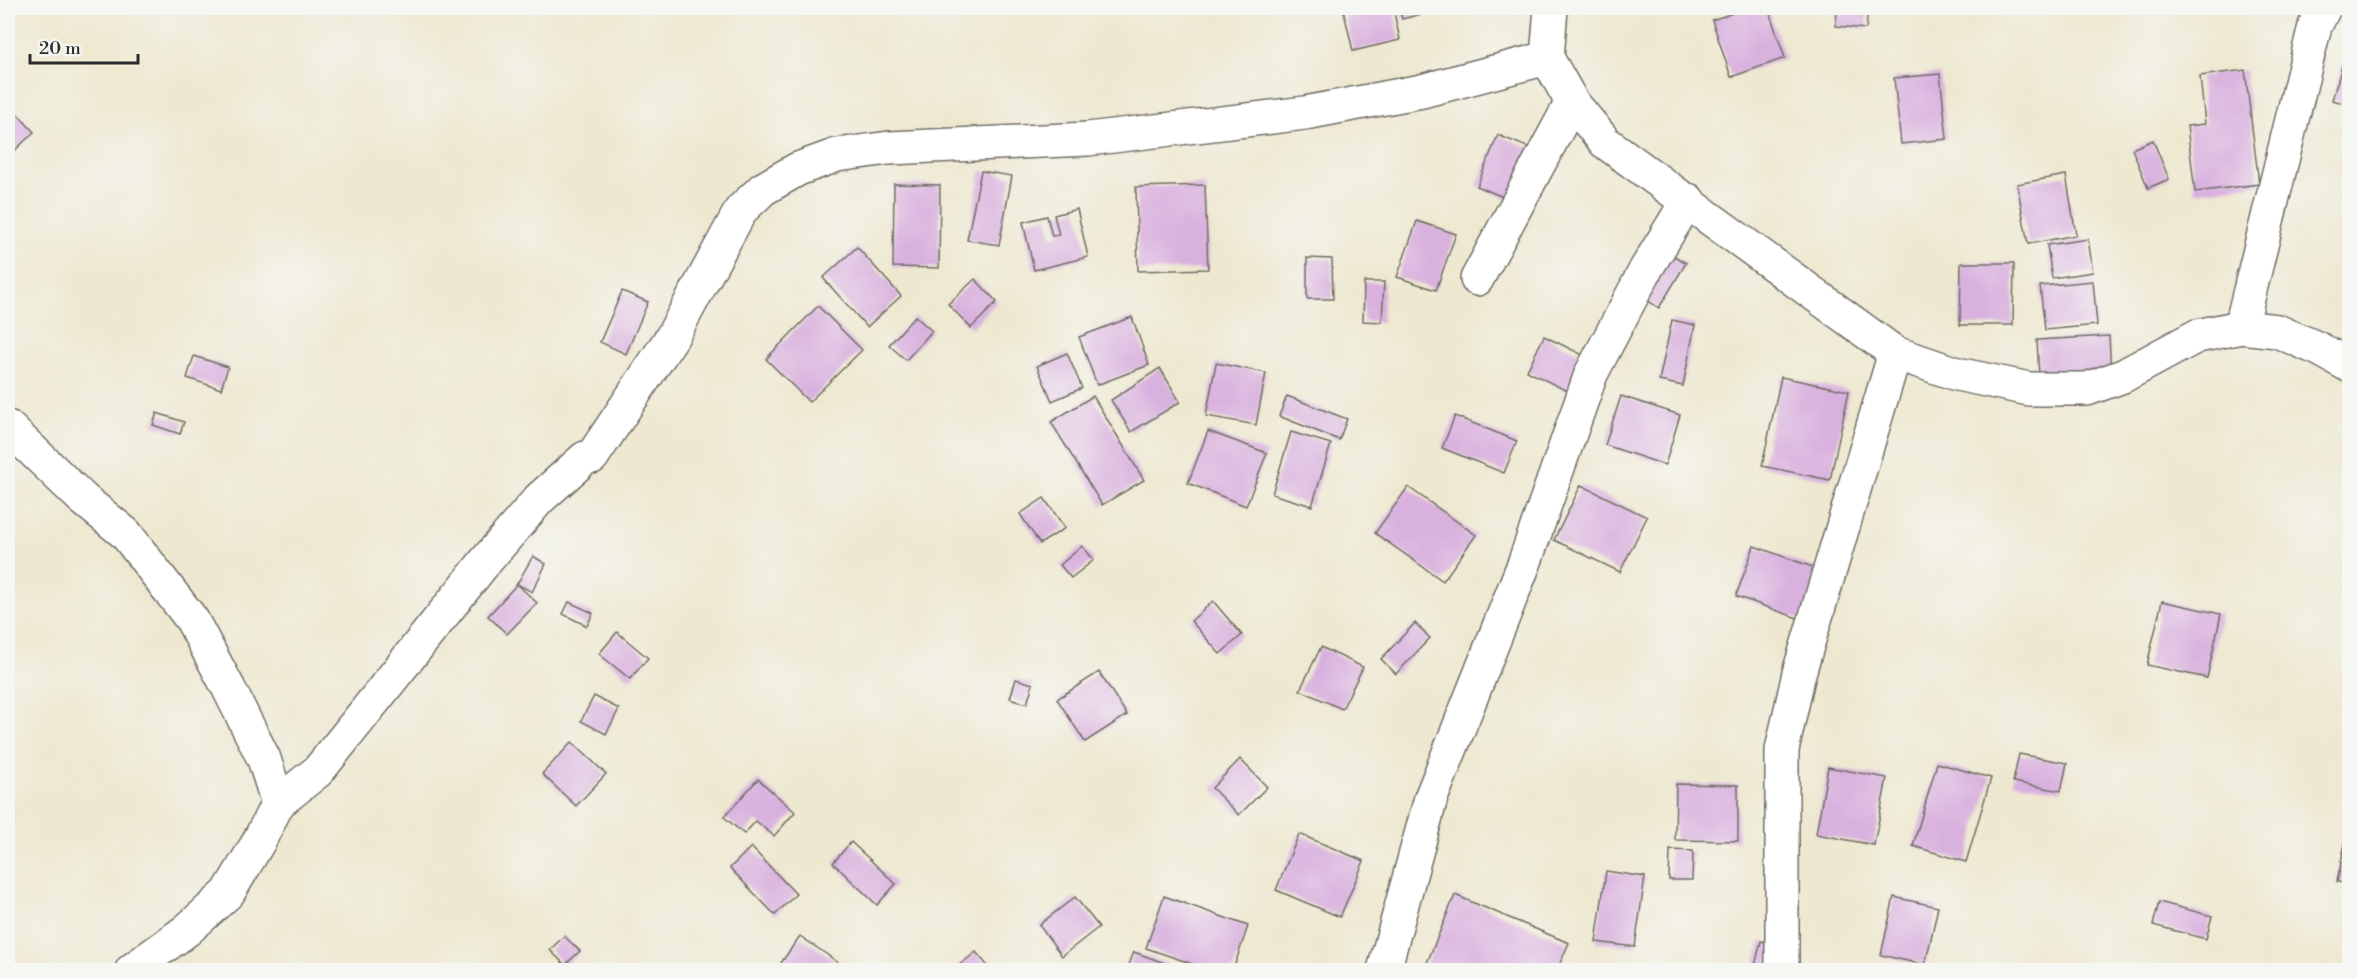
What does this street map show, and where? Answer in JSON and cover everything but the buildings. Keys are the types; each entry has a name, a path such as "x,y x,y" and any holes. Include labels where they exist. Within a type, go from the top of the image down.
{"street":[{"path":"1551,8 1547,58 1572,102 1605,142 1688,200 1895,353 1957,374 2029,389 2087,389 2123,376 2197,336 2241,327 2277,331 2349,366"},
{"path":"2241,327 2315,26 2324,8"},
{"path":"145,968 228,893 258,843 278,803 318,771 485,561 539,499 585,458 592,457 672,337 741,210 764,189 798,169 837,155 889,148 1088,139 1305,113 1422,91 1547,58"},
{"path":"1477,279 1572,102"},
{"path":"1384,970 1431,798 1524,564 1591,374 1646,269 1688,200"},
{"path":"1782,970 1784,812 1782,750 1799,673 1895,353"},
{"path":"8,427 83,499 126,534 192,620 264,759 278,803"}]}
